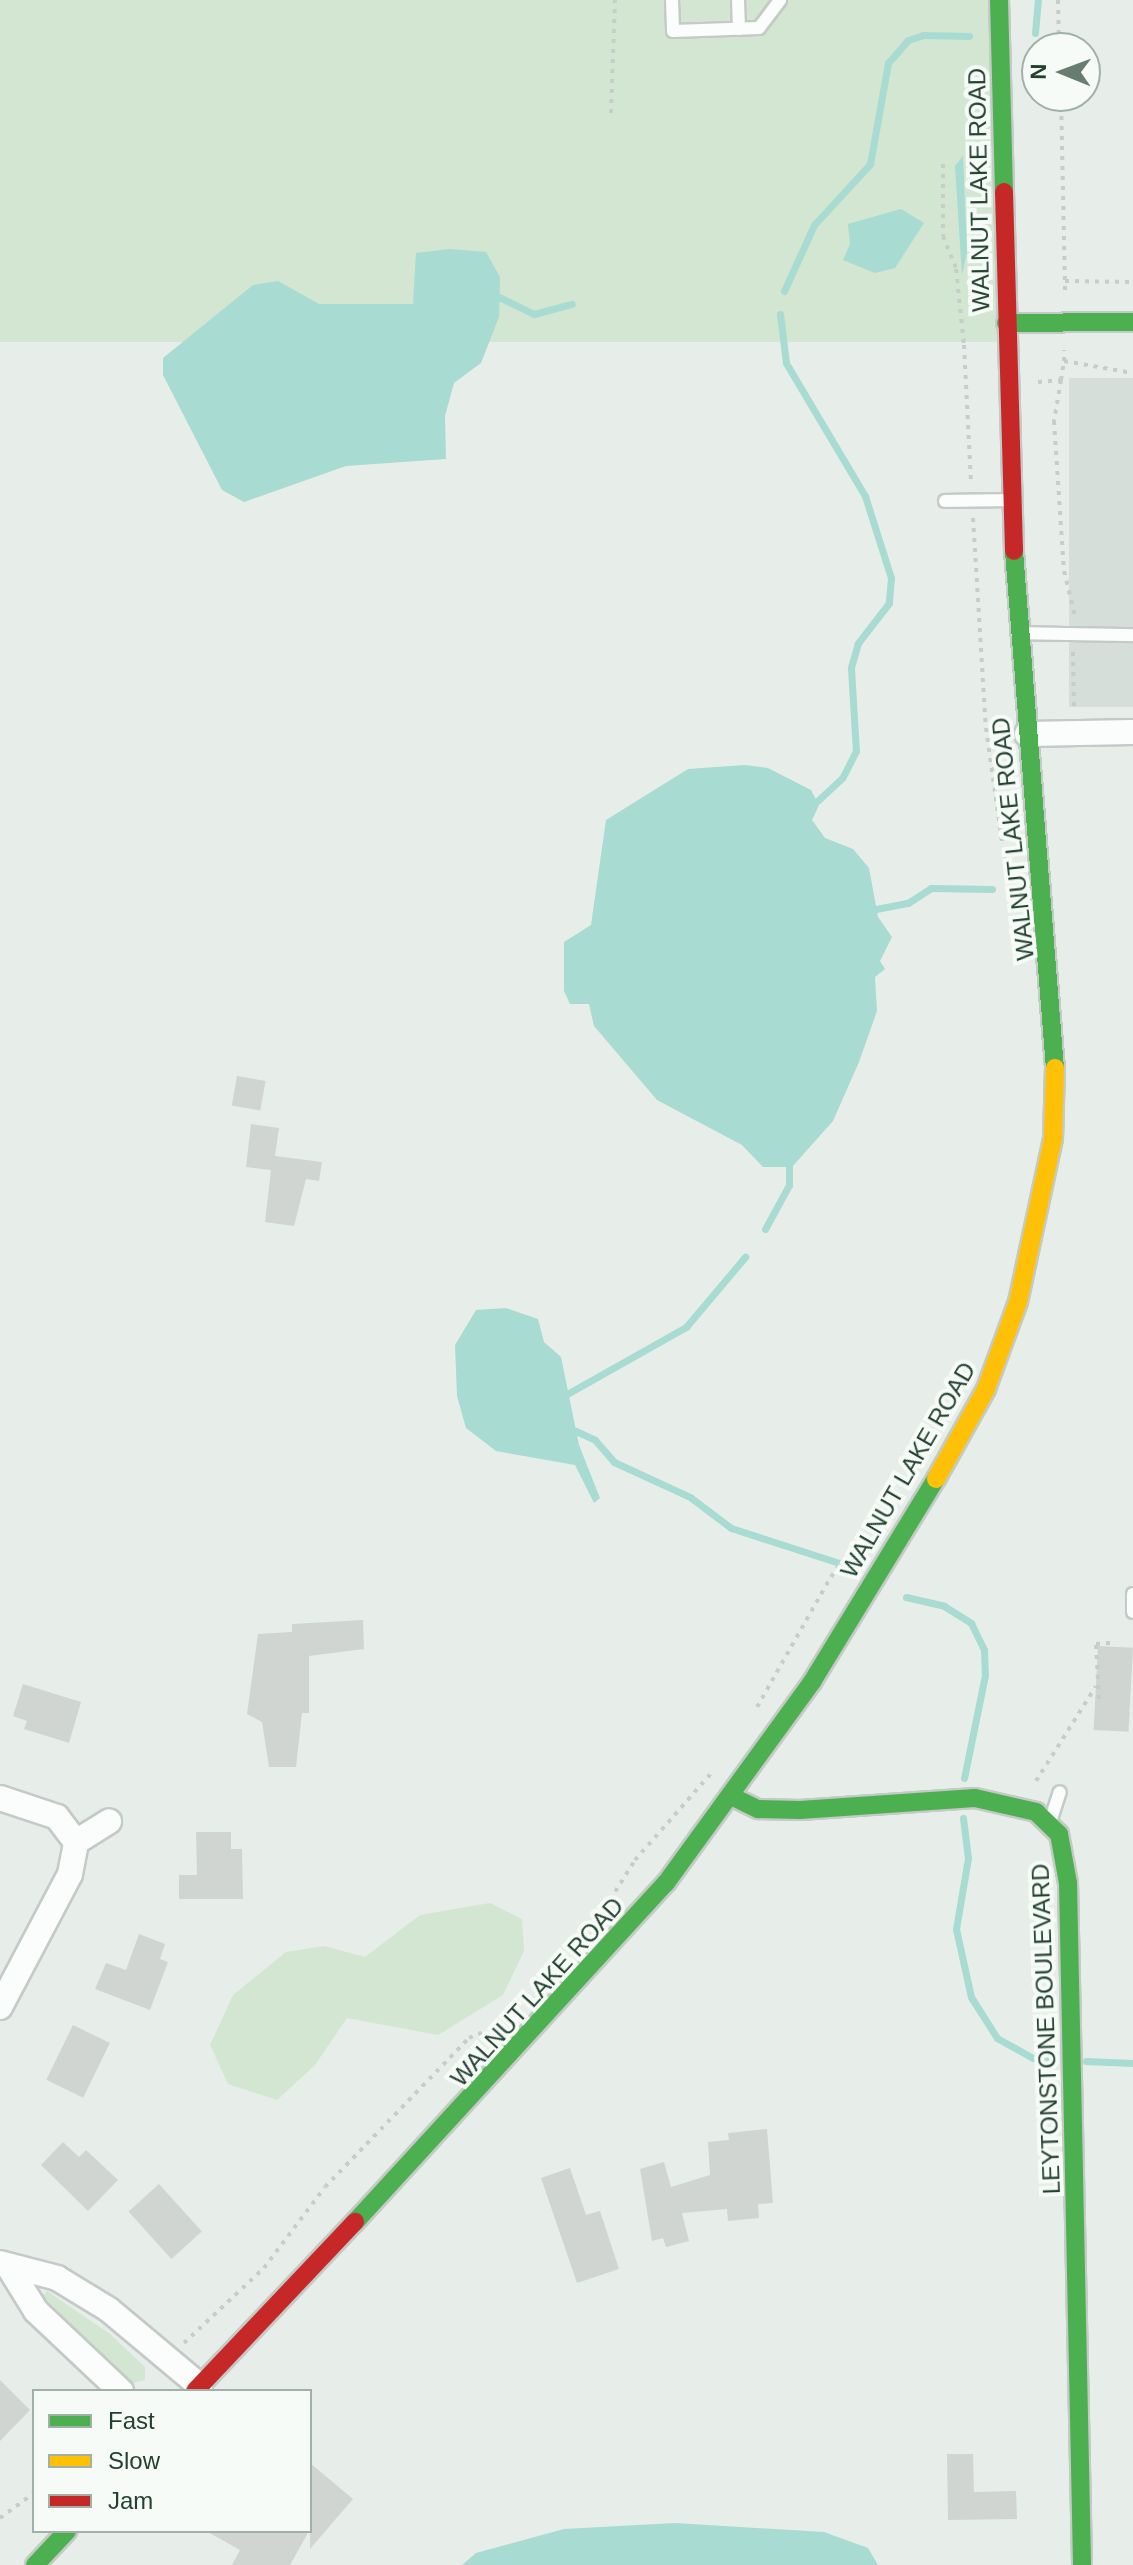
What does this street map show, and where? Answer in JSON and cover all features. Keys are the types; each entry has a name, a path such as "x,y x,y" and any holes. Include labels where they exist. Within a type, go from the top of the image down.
{"street":[{"name":"WALNUT LAKE ROAD","path":"197,2388 531,2035 733,1797 812,1682 951,1454 986,1389 1018,1302 1053,1139 1055,1050 1016,633 999,0"},
{"path":"1006,323 1133,322"},
{"path":"1027,734 1133,732"},
{"path":"733,1797 758,1809 975,1798 1029,1809 1050,1822"},
{"path":"0,1798 57,1817 76,1842"},
{"path":"0,2007 70,1874 76,1842 109,1821"},
{"name":"LEYTONSTONE BOULEVARD","path":"1050,1822 1064,1847 1068,1883 1082,2565"},
{"path":"5,2266 57,2278 108,2309 167,2358 197,2388"},
{"path":"5,2266 36,2311 119,2389"},
{"path":"35,2565 65,2533"}],"lane":[{"path":"672,0 673,31 759,28 780,0"},
{"path":"738,0 739,29"},
{"path":"945,501 1012,499"},
{"path":"1016,633 1073,630 1133,635"},
{"path":"1133,1594 1133,1612"},
{"path":"1050,1822 1060,1792"}],"path":[{"path":"611,113 615,0"},
{"path":"1058,0 1059,32"},
{"path":"1061,112 1064,322"},
{"path":"943,164 943,236 956,269 968,385 979,658 1012,910"},
{"path":"1065,281 1133,282"},
{"path":"1073,733 1073,630 1054,421 1064,361 1133,373"},
{"path":"968,385 1061,380"},
{"path":"754,1713 831,1577 850,1547 888,1500"},
{"path":"1099,1699 1096,1644 1111,1643"},
{"path":"1029,1809 1046,1756 1096,1686"},
{"path":"604,1913 635,1860 718,1766"},
{"path":"167,2358 264,2268 325,2187 469,2038 506,2021"},
{"path":"0,2518 32,2494"}],"shaded area":[{"path":"1069,378 1133,378 1133,707 1069,707"}],"green space":[{"path":"0,0 998,0 998,342 0,342"},
{"path":"490,1903 522,1919 524,1951 503,1995 438,2035 347,2018 315,2065 277,2100 228,2084 210,2045 233,1995 286,1952 324,1946 365,1957 420,1915"},
{"path":"47,2291 110,2334 145,2367 145,2380 132,2383 42,2296"}],"water":[{"path":"963,156 967,252 962,275 955,166"},
{"path":"901,209 924,223 895,268 875,273 843,260 850,244 848,224"},
{"path":"450,249 486,252 500,277 499,317 481,363 454,383 445,416 446,459 346,466 244,502 222,490 163,375 163,358 253,285 278,281 319,304 413,304 416,253"},
{"path":"745,765 768,768 811,790 819,805 812,820 825,838 853,849 869,868 878,917 892,937 880,961 885,969 875,977 877,1011 859,1062 833,1121 792,1167 763,1167 742,1145 657,1100 594,1026 589,1004 570,1004 564,991 564,942 591,925 606,820 688,769"},
{"path":"506,1308 538,1319 544,1342 561,1357 579,1445 600,1498 594,1503 575,1465 496,1451 466,1428 457,1396 455,1345 476,1310"},
{"path":"675,2523 824,2532 868,2548 878,2565 462,2565 476,2553 564,2529"}],"building":[{"path":"237,1076 266,1081 260,1111 232,1106"},
{"path":"251,1124 279,1128 275,1156 322,1162 319,1181 306,1179 294,1226 265,1222 271,1170 246,1167"},
{"path":"363,1620 364,1649 309,1656 309,1713 302,1713 296,1767 269,1767 262,1722 247,1714 258,1634 292,1632 292,1624"},
{"path":"1098,1646 1133,1648 1129,1732 1094,1730"},
{"path":"23,1684 81,1702 69,1743 24,1729 27,1721 13,1716"},
{"path":"196,1832 231,1832 231,1849 242,1849 243,1899 179,1899 179,1875 197,1875"},
{"path":"139,1934 165,1944 160,1959 168,1962 150,2010 95,1989 106,1963 126,1970"},
{"path":"73,2025 110,2043 83,2098 46,2080"},
{"path":"767,2129 773,2203 758,2204 759,2218 728,2221 727,2209 682,2213 689,2241 666,2247 663,2238 652,2241 640,2169 664,2162 671,2187 710,2175 708,2142 729,2140 728,2133"},
{"path":"63,2142 79,2157 86,2150 118,2180 88,2211 41,2165"},
{"path":"570,2168 586,2215 600,2211 619,2269 577,2283 541,2178"},
{"path":"159,2184 202,2232 171,2259 129,2211"},
{"path":"0,2380 30,2410 0,2441"},
{"path":"947,2454 973,2454 974,2492 1016,2491 1017,2519 948,2520"},
{"path":"312,2465 353,2499 310,2549 312,2533"},
{"path":"210,2533 308,2533 290,2565 232,2565 240,2550"}],"waterway":[{"path":"1035,32 1038,0"},
{"path":"784,291 814,225 870,164 888,63 908,40 923,35 969,36"},
{"path":"499,297 534,314 572,304"},
{"path":"780,314 786,363 865,496 891,578 889,603 858,643 851,668 856,751 842,778 818,800"},
{"path":"876,909 908,903 931,888 992,889"},
{"path":"765,1229 789,1185 789,1167"},
{"path":"567,1394 686,1327 745,1257"},
{"path":"576,1431 595,1440 614,1462 690,1497 731,1528 855,1568"},
{"path":"906,1597 944,1606 971,1623 984,1650 985,1675 964,1778"},
{"path":"963,1818 968,1858 956,1929 971,1997 997,2038 1033,2058 1051,2061"},
{"path":"1086,2061 1133,2063"}],"traffic: fast":[{"path":"999,0 1004,192"},
{"path":"1006,323 1133,322"},
{"path":"1014,551 1055,1068"},
{"path":"355,2222 666,1883 812,1682 936,1479"},
{"path":"733,1797 758,1809 800,1810 975,1798 1036,1812 1059,1834 1068,1883 1082,2565"},
{"path":"35,2565 65,2533"}],"traffic: slow":[{"path":"936,1479 986,1389 1018,1302 1053,1139 1055,1068"}],"traffic: jam":[{"path":"1004,192 1014,551"},
{"path":"197,2389 355,2222"}]}
